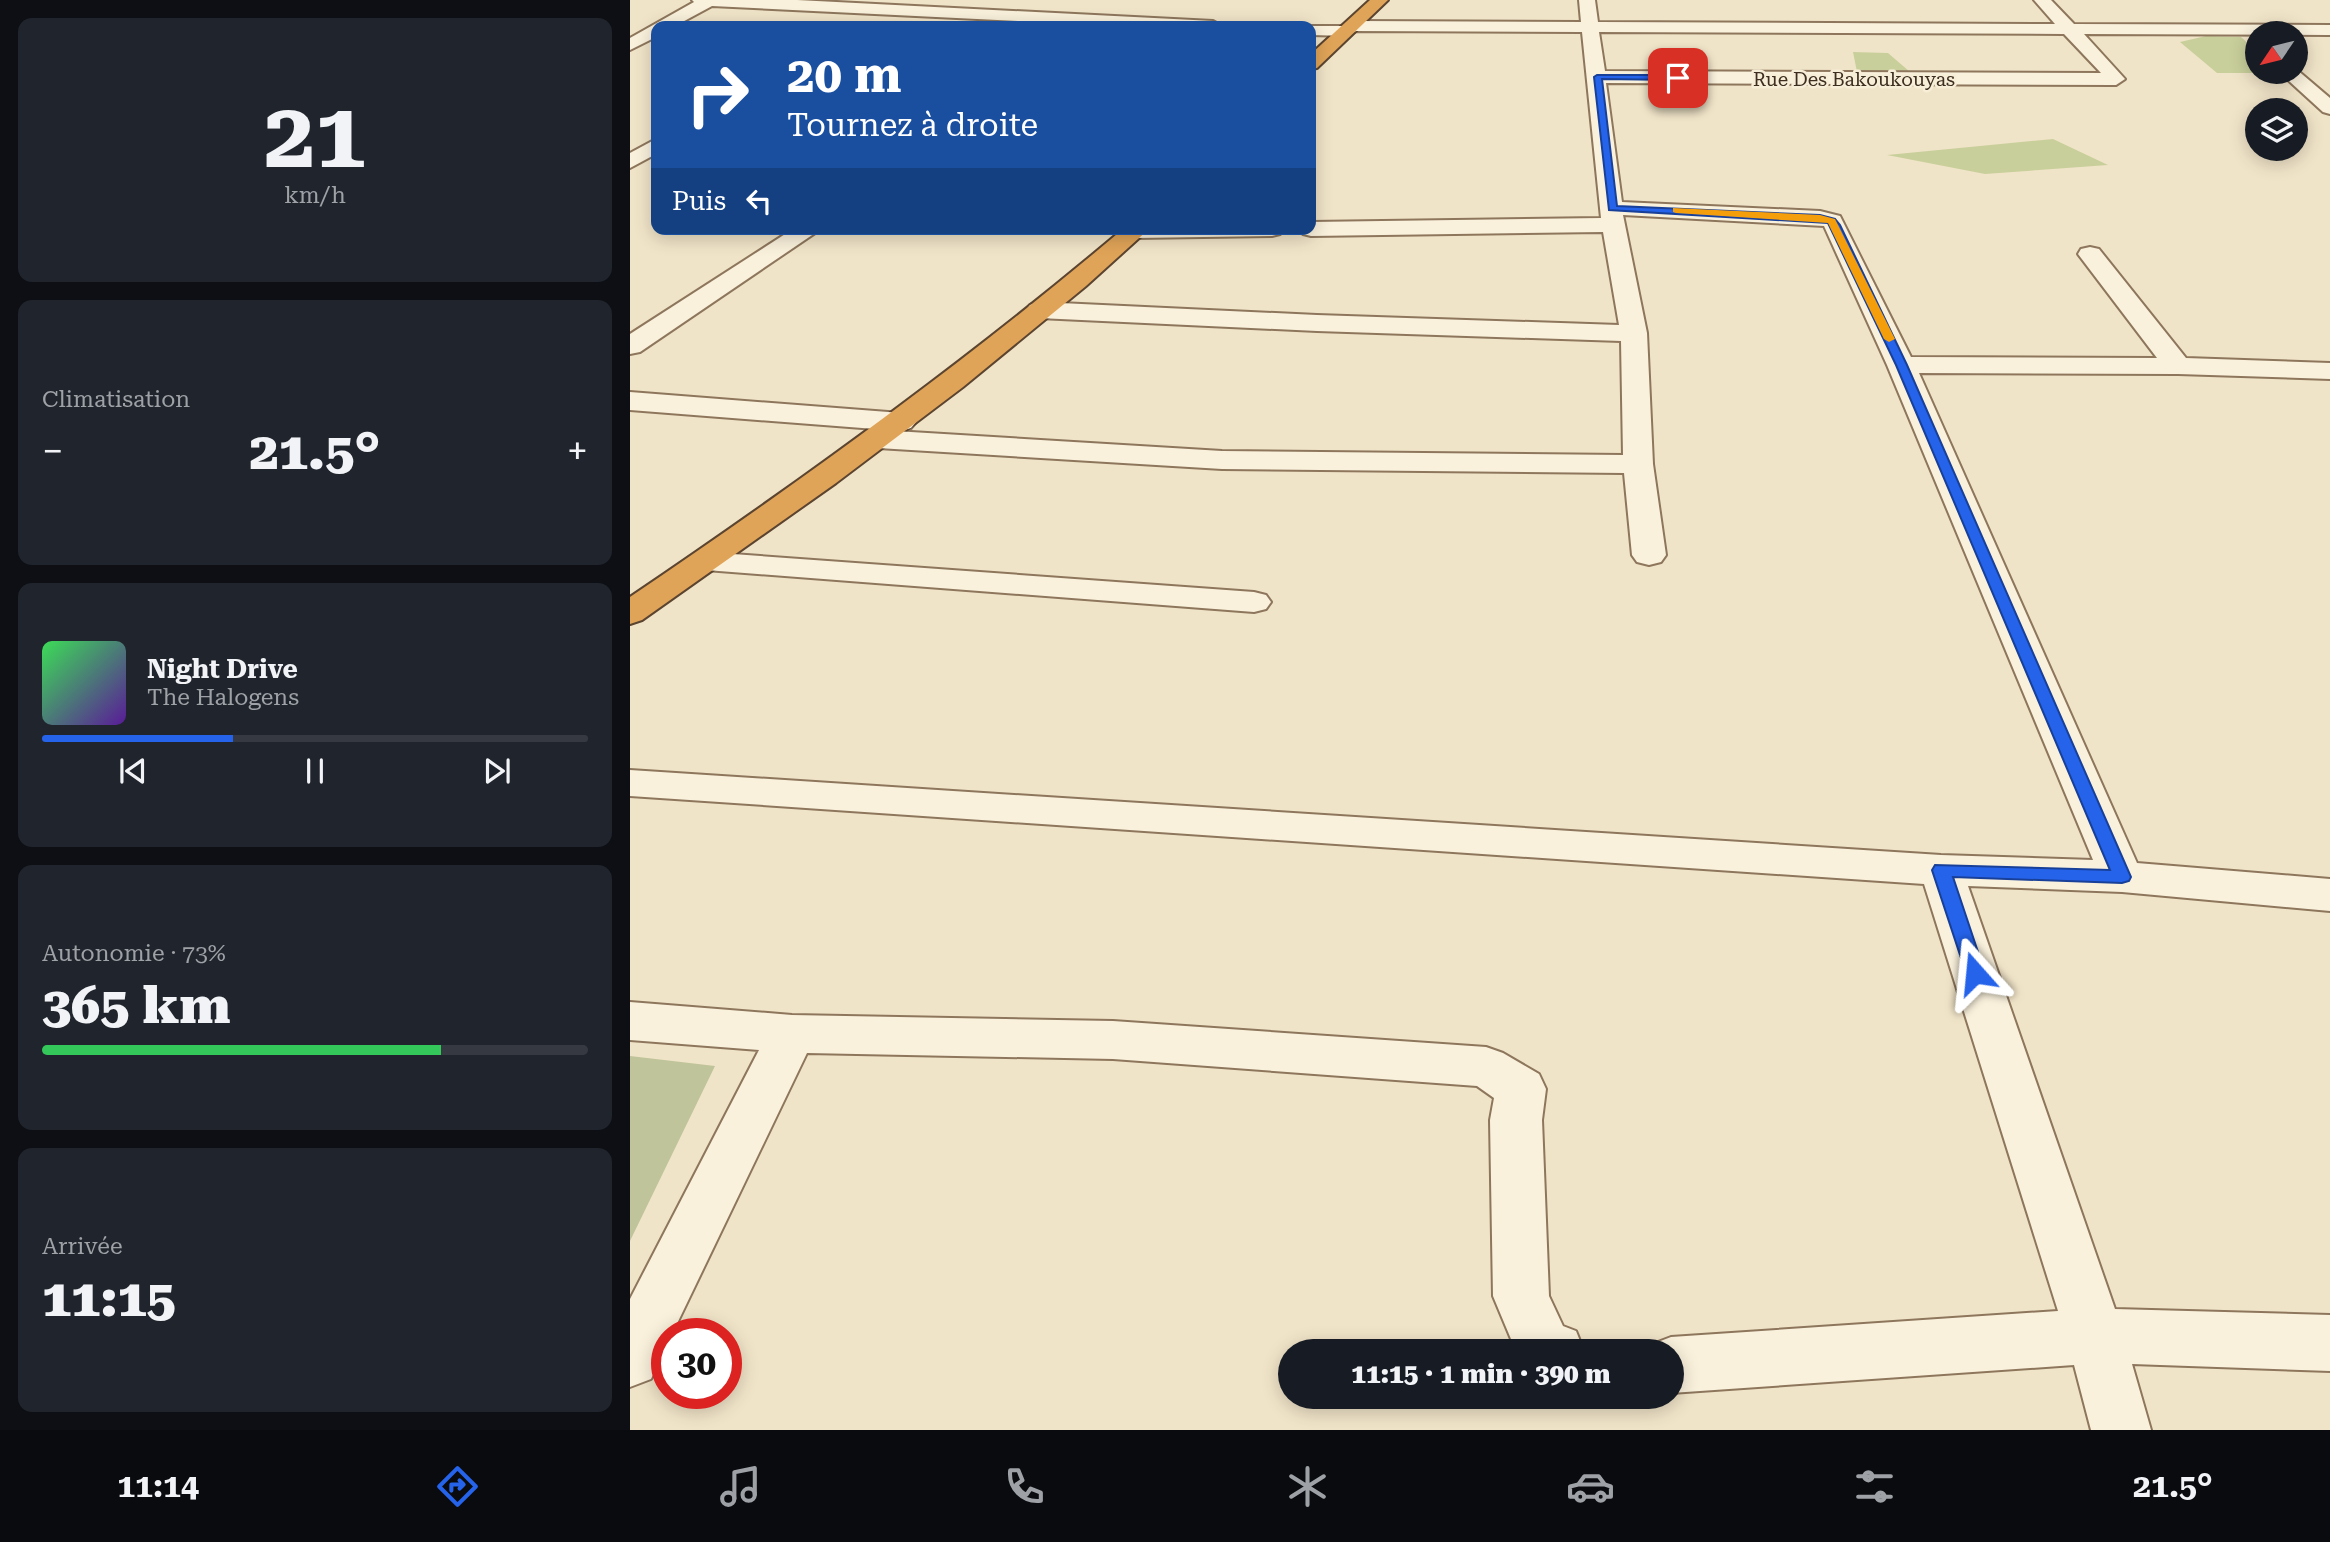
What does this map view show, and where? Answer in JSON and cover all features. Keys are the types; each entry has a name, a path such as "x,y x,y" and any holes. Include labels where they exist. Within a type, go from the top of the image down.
{"highway":[{"path":"1316,59 1380,0"},
{"path":"630,613 889,430 1129,235"}],"street":[{"path":"700,0 1104,21"},
{"path":"672,21 709,0"},
{"path":"942,14 966,0"},
{"path":"1587,0 1613,217 1634,333 1638,464 1650,555"},
{"path":"2042,0 2071,29"},
{"path":"1178,21 1201,6"},
{"path":"1741,9 1745,28"},
{"path":"1896,9 1908,29"},
{"path":"2217,15 2245,36"},
{"name":"Rue Des Bakoukouyas","path":"1597,77 2116,79 2071,29"},
{"path":"1316,30 2330,30"},
{"path":"630,45 651,33"},
{"path":"2303,84 2328,104"},
{"path":"630,162 648,148"},
{"path":"1316,229 1714,211 1832,221 1901,365 2122,877"},
{"path":"630,346 800,235"},
{"path":"2090,254 2178,366"},
{"path":"1039,310 1317,323 1634,333"},
{"path":"1901,365 2178,366 2330,371"},
{"path":"630,401 889,430 1222,460 1638,464"},
{"path":"705,562 1254,602"},
{"path":"630,783 1941,870 2122,877 2330,895"},
{"path":"1941,870 2095,1336 2121,1430"},
{"path":"630,1021 793,1034 1113,1040 1486,1067 1521,1089 1516,1120 1521,1296 1539,1339"},
{"path":"630,1359 793,1034"},
{"path":"1684,1364 2095,1336 2330,1343"}],"green space":[{"path":"2206,36 2241,37 2245,41 2245,73 2217,73 2180,42"},
{"path":"1853,52 1888,53 1917,78 1858,77"},
{"path":"2053,139 2108,165 1985,174 1887,155"},
{"path":"630,1056 715,1066 630,1241"}],"slow traffic":[{"path":"1676,210 1820,218 1832,221 1889,339"}],"route":[{"path":"1678,78 1597,77 1612,208 1714,211 1832,221 1901,365 2122,877 1941,870 1975,973"}]}
